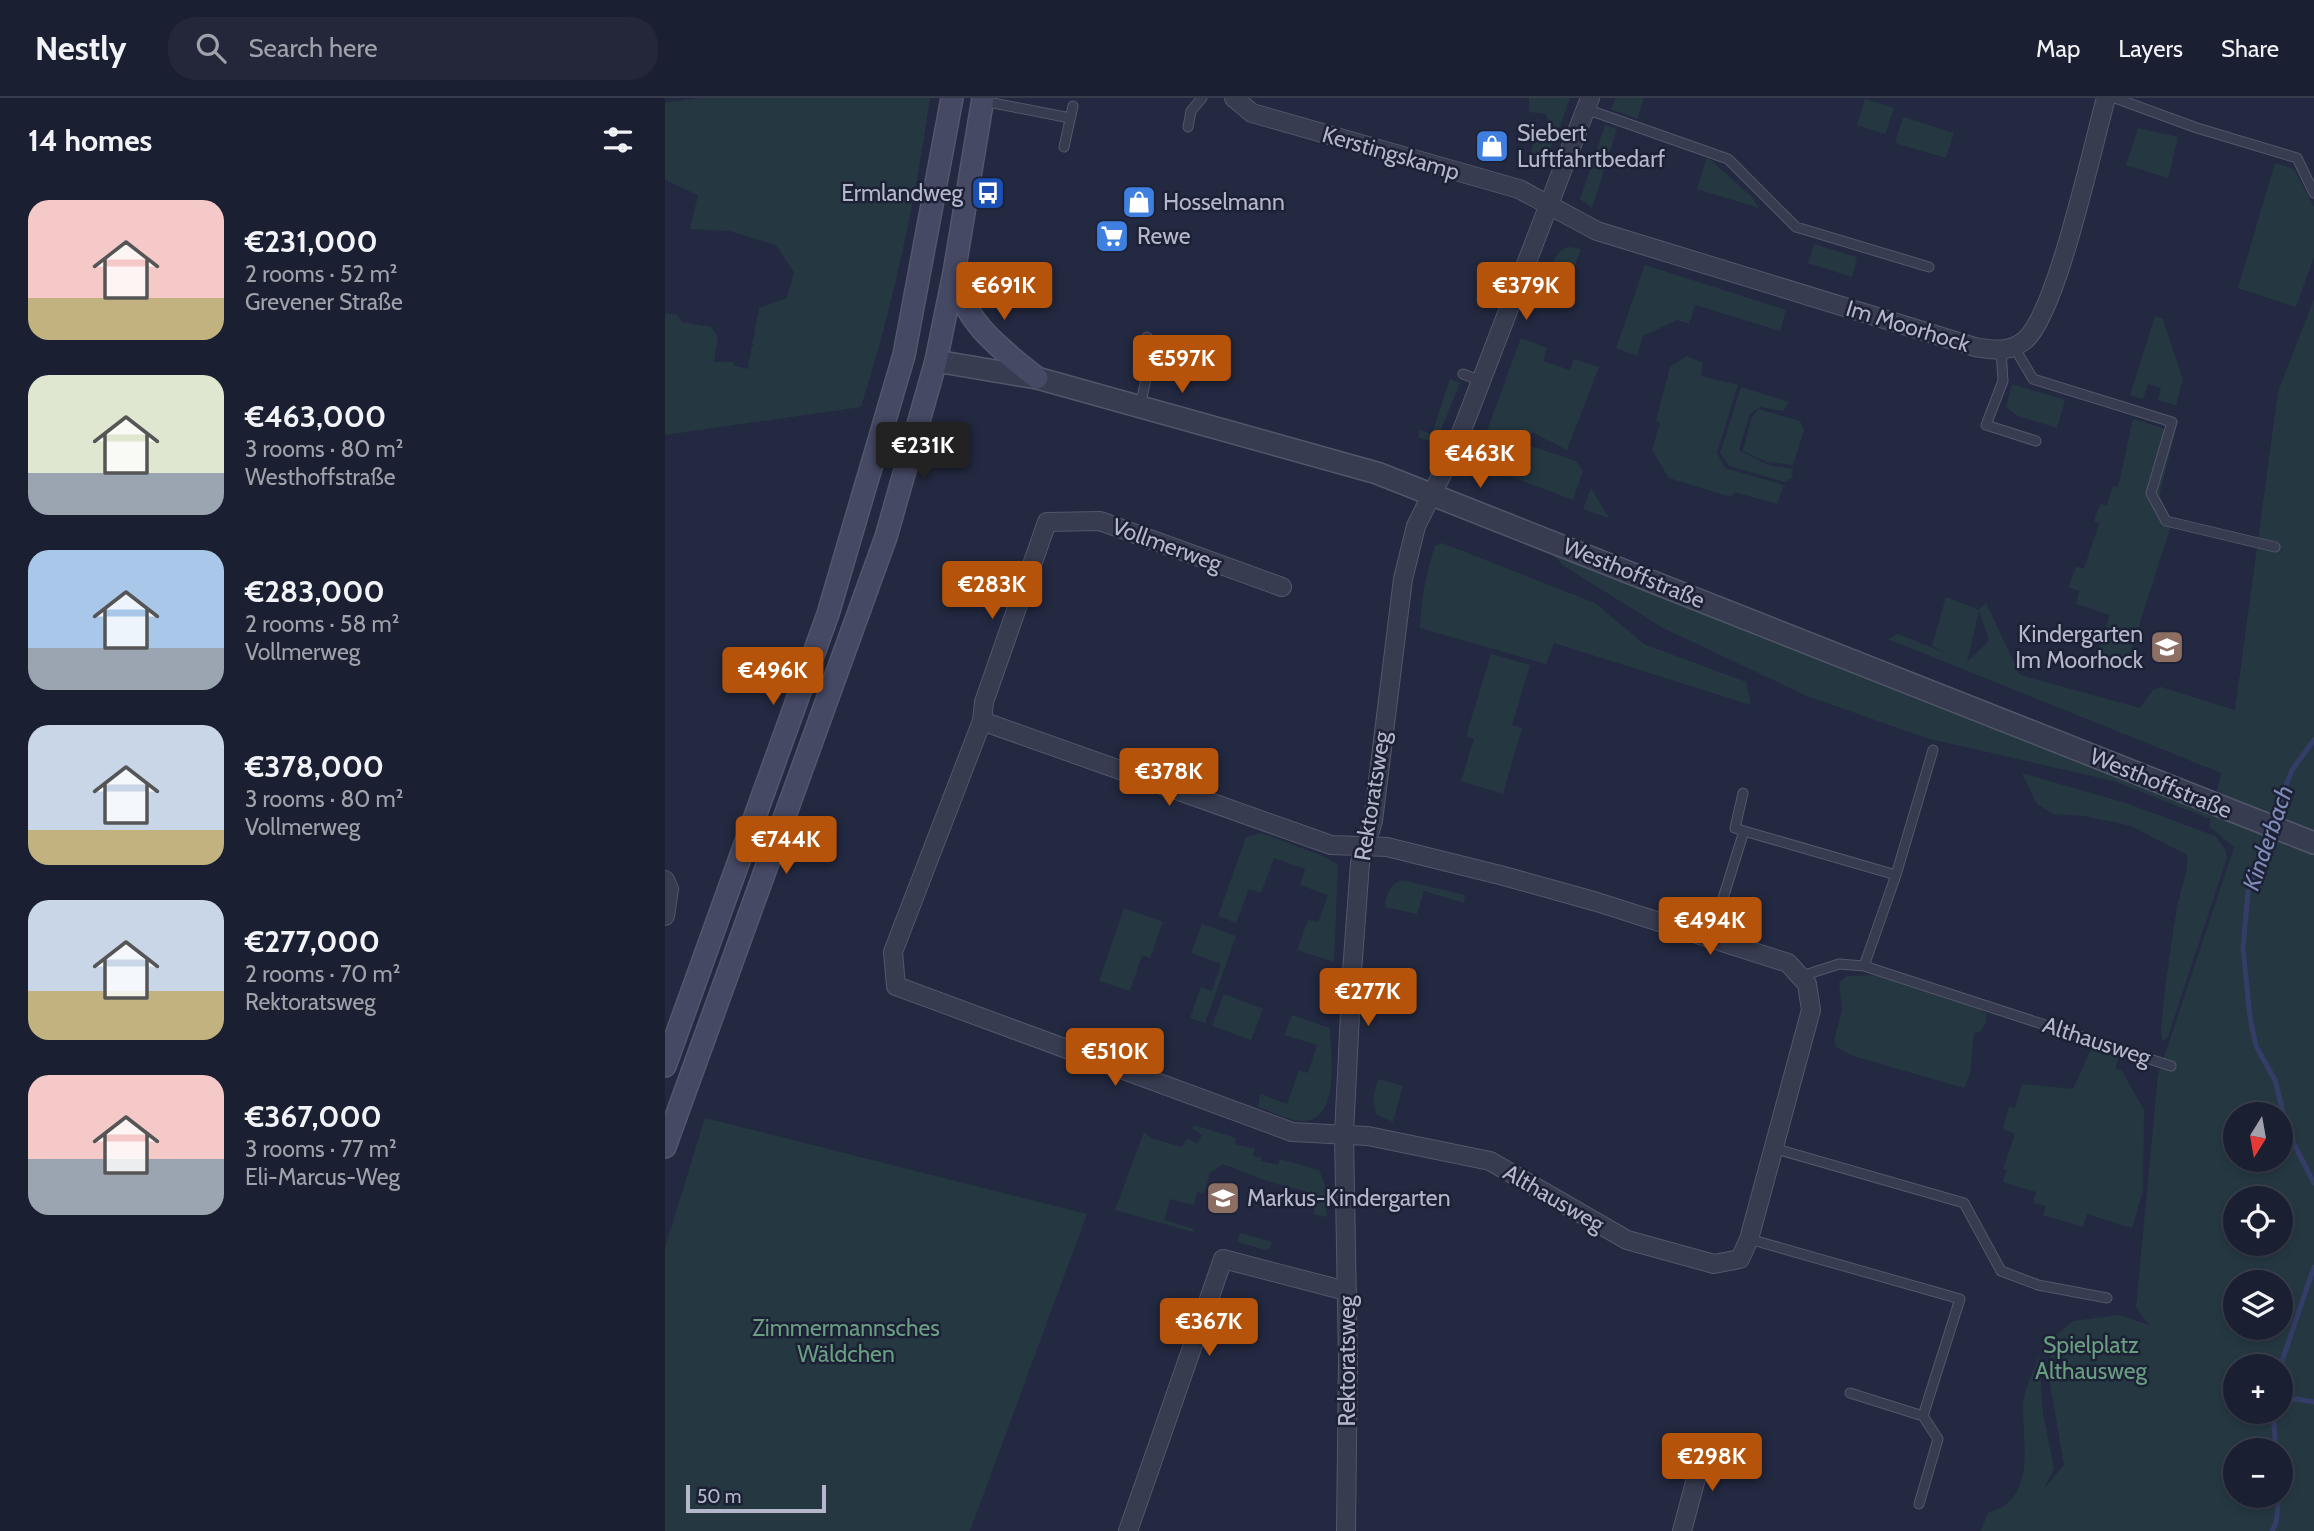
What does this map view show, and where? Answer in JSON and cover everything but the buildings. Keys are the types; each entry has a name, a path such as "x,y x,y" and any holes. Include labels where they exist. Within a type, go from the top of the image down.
{"main road":[{"path":"665,1066 828,614 904,355 952,98"},
{"path":"665,1147 886,537 936,361 954,273 983,99"},
{"path":"954,273 960,294 975,322 1037,378"},
{"path":"904,355 936,361"}],"street":[{"name":"Kerstingskamp","path":"1234,98 1252,113 1519,189 1550,204"},
{"path":"2007,349 2031,334 2044,311 2085,182 2106,98"},
{"name":"Rektoratsweg","path":"1346,1531 1344,1134 1357,904 1360,863 1373,821 1403,579 1416,526 1456,446 1588,103"},
{"name":"Im Moorhock","path":"1550,204 1597,231 1975,347 2007,349"},
{"name":"Westhoffstraße","path":"936,361 1037,378 1364,470 1431,494 2312,842"},
{"name":"Vollmerweg","path":"1282,587 1100,521 1047,522 984,702 982,720 893,952 895,986 1292,1132 1317,1136 1344,1134"},
{"path":"982,720 1331,845 1387,846 1500,875 1711,937 1788,963 1802,976"},
{"path":"665,880 669,889 665,916"},
{"name":"Althausweg","path":"1344,1134 1490,1161 1627,1240 1714,1264 1740,1259 1749,1239 1773,1148 1787,1109 1811,1010 1810,993 1802,976"},
{"path":"1128,1531 1223,1259 1346,1291"},
{"path":"1682,1531 1705,1445"}],"lane":[{"path":"1188,127 1191,111 1202,98"},
{"path":"2115,98 2197,128 2297,158 2314,193"},
{"path":"983,99 1070,118"},
{"path":"1588,103 1728,159 1796,227 1929,267"},
{"path":"1064,147 1073,106"},
{"path":"1140,406 1147,375 1147,337"},
{"path":"2007,349 2003,381 1986,425 2036,441"},
{"path":"2007,349 2033,379 2172,422 2151,493 2166,521 2275,547"},
{"path":"1463,374 1482,381"},
{"path":"1864,966 1896,875 1933,750"},
{"path":"1743,793 1735,828 1896,875"},
{"path":"1711,937 1744,831"},
{"name":"Althausweg","path":"1802,976 1839,964 1864,966 2171,1066"},
{"path":"1773,1148 1964,1203 2001,1270 2038,1285 2107,1298"},
{"path":"1749,1239 1959,1299 1923,1416"},
{"path":"1850,1393 1923,1416 1938,1439 1920,1504"}],"green space":[{"path":"699,98 930,98 902,254 861,407 665,435 665,313 677,315 682,322 711,327 718,337 714,362 733,362 735,366 751,369 748,366 750,356 753,357 750,355 752,346 755,346 752,344 754,335 757,335 754,333 759,308 787,298 794,272 776,245 729,231 690,229 698,195 665,180 665,103"},
{"path":"1529,98 1570,98 1559,128 1550,126 1546,114 1529,112"},
{"path":"1616,98 1644,98 1637,119 1611,109"},
{"path":"1865,99 1894,108 1885,134 1857,125"},
{"path":"1903,117 1954,133 1946,158 1895,143"},
{"path":"1605,125 1617,129 1592,208 1580,199"},
{"path":"2138,128 2178,137 2168,178 2126,165"},
{"path":"1554,141 1538,170 1527,168 1534,142"},
{"path":"1707,157 1752,197 1759,208 1697,189"},
{"path":"2275,163 2294,169 2314,207 2314,257 2296,307 2238,288"},
{"path":"1814,244 1857,257 1852,277 1808,263"},
{"path":"1563,249 1581,249 1561,305 1541,297 1554,260"},
{"path":"1645,265 1786,310 1780,331 1695,305 1689,324 1677,320 1643,336 1637,356 1616,348"},
{"name":"Spielplatz Althausweg","path":"2314,299 2314,1531 1981,1531 1988,1513 2004,1506 2021,1482 2025,1452 2023,1404 2039,1356 2043,1413 2054,1468 2044,1489 2064,1465 2050,1384 2050,1359 2056,1335 2073,1321 2119,1315 2149,1325 2136,1307 2158,1075 2234,847 2209,826 2211,819 2113,781 1926,738 1807,696 1663,628 1564,566 1554,556 1564,555 2212,814 2221,773 1888,639 1898,634 1948,654 1932,646 1946,597 1979,610 1986,603 2020,675 2140,708 2153,690 2161,687 2235,710 2278,392","holes":["1979,611 1989,641 1967,662"]},
{"path":"2155,316 2163,319 2183,380 2176,405 2158,400 2161,388 2148,384 2143,399 2130,395"},
{"path":"1521,338 1547,348 1543,361 1570,370 1574,359 1599,367 1567,450 1532,432 1528,445 1576,461 1583,471 1573,500 1475,463"},
{"path":"1687,356 1703,363 1701,376 1738,385 1717,453 1725,468 1784,485 1777,504 1734,492 1731,497 1669,478 1652,450 1660,423 1656,421 1670,367"},
{"path":"1450,379 1460,383 1438,437 1432,442 1418,437 1420,430 1432,434"},
{"path":"2012,384 2065,400 2057,428 2018,416 2006,407"},
{"path":"1741,387 1789,402 1783,411 1760,407 1750,414 1739,450 1768,465 1793,469 1792,478 1784,482 1729,466 1720,453"},
{"path":"1758,409 1800,421 1804,430 1793,465 1767,462 1743,451 1751,419"},
{"path":"2133,419 2175,432 2158,500 2170,528 2125,670 2095,662 2110,615 2076,604 2079,591 2068,587 2076,567 2084,568 2099,524 2094,521 2100,504 2107,505 2113,486 2118,487"},
{"path":"1591,488 1609,518 1583,509"},
{"path":"1442,543 1595,603 1644,644 1746,682 1751,705 1554,643 1546,664 1420,628 1429,566 1435,546"},
{"path":"1491,654 1530,665 1512,725 1522,728 1503,794 1461,781 1474,739 1466,736"},
{"path":"2022,773 2126,803 2215,836 2225,849 2227,858 2168,1037 2162,1041 2168,968 2177,908 2187,869 2187,855 2131,826 2085,816 2053,814 2037,804"},
{"path":"1261,833 1323,856 1338,865 1334,962 1297,950 1308,920 1318,922 1328,895 1300,885 1305,869 1274,858 1261,893 1249,889 1236,923 1218,916 1246,837"},
{"path":"1402,880 1465,895 1464,903 1424,891 1417,914 1385,907 1389,890"},
{"path":"1124,908 1163,922 1150,958 1142,955 1130,991 1099,981"},
{"path":"1202,924 1236,936 1205,1023 1190,1018 1201,987 1212,991 1221,964 1191,953"},
{"path":"1875,975 1986,1013 1986,1022 1980,1032 1974,1033 1970,1074 1964,1088 1853,1056 1836,1047 1834,1040 1842,1011 1839,982 1847,976"},
{"path":"1224,994 1263,1009 1251,1040 1212,1026"},
{"path":"1292,1015 1330,1028 1332,1070 1328,1099 1322,1111 1313,1118 1300,1121 1258,1107 1260,1094 1287,1104 1299,1070 1308,1073 1317,1045 1284,1035"},
{"path":"2092,1047 2120,1055 2115,1068 2122,1071 2144,1110 2143,1191 2132,1228 2087,1214 2083,1227 2043,1215 2046,1206 2033,1203 2036,1192 2003,1182 2007,1170 2003,1169 2015,1134 2003,1129 2009,1107 2015,1108 2022,1084 2073,1089"},
{"path":"1378,1079 1403,1086 1393,1122 1376,1114 1373,1098"},
{"name":"Zimmermannsches Wäldchen","path":"705,1118 1087,1214 970,1531 665,1531 665,1247"},
{"path":"1194,1125 1236,1138 1235,1144 1255,1149 1253,1156 1262,1158 1261,1161 1278,1165 1280,1159 1319,1170 1325,1185 1327,1217 1313,1214 1317,1200 1310,1198 1311,1193 1264,1180 1223,1164 1210,1173 1204,1194 1197,1192 1194,1205 1170,1199 1164,1220 1194,1229 1193,1232 1115,1210 1144,1132 1151,1138 1182,1147 1187,1138 1197,1144 1202,1135 1193,1129"},
{"path":"1240,1233 1272,1242 1270,1248 1266,1250 1237,1241"}],"waterway":[{"name":"Kinderbach","path":"2273,821 2292,770 2314,740"},
{"name":"Kinderbach","path":"2271,830 2264,858 2248,892 2243,948 2250,1017 2256,1046 2275,1080 2288,1132 2314,1183"},
{"name":"Kinderbach","path":"2284,1354 2314,1267"},
{"path":"2293,1400 2314,1402"},
{"name":"Kinderbach","path":"2274,1424 2275,1438"},
{"name":"Kinderbach","path":"2272,1531 2278,1508"}],"place":[{"name":"Siebert Luftfahrtbedarf","path":"1492,146"},
{"name":"Ermlandweg","path":"988,193"},
{"name":"Hosselmann","path":"1139,202"},
{"name":"Rewe","path":"1112,236"},
{"name":"Kindergarten Im Moorhock","path":"2167,647"},
{"name":"Markus-Kindergarten","path":"1223,1198"}]}
